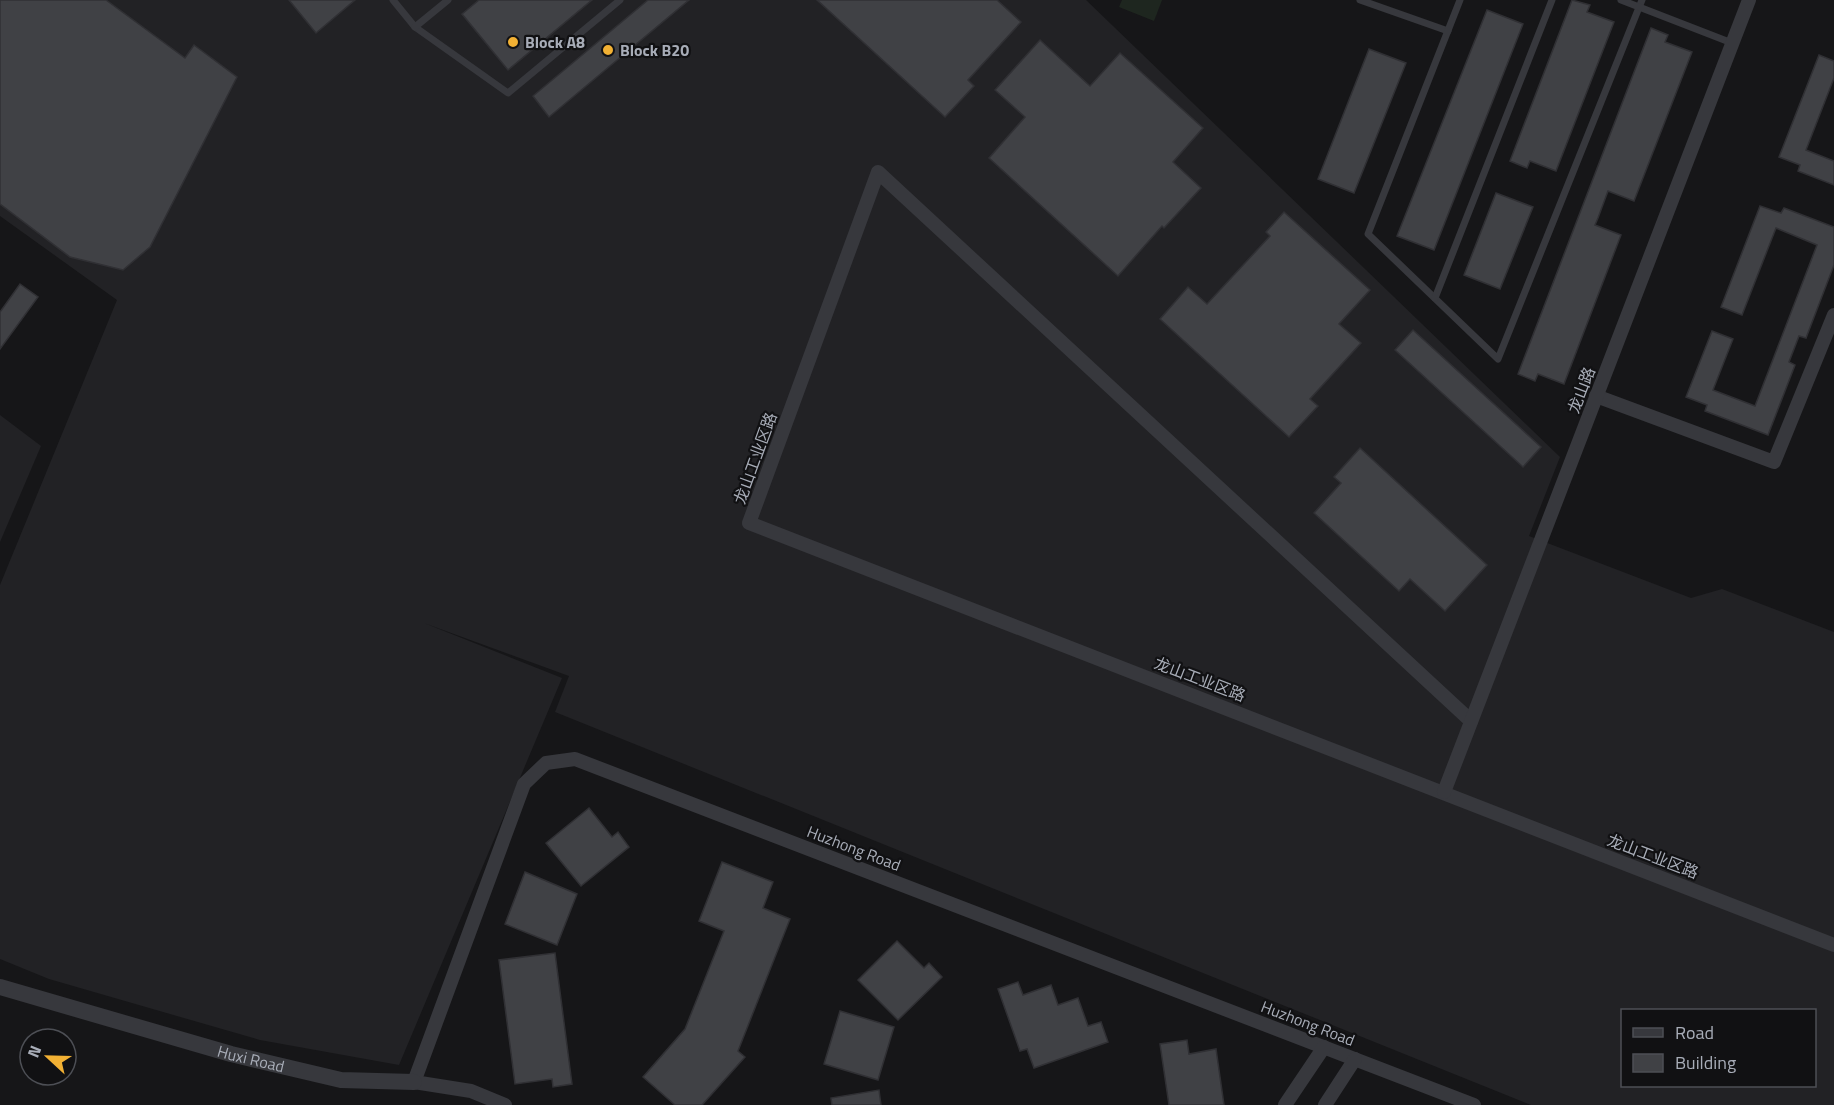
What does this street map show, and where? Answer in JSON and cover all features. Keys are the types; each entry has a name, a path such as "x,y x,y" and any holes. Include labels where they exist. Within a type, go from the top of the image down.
{"street":[{"name":"龙山路","path":"1444,792 1749,0"},
{"name":"龙山工业区路","path":"1471,721 878,172 748,522 1834,945"},
{"path":"1596,396 1774,462 1834,315"},
{"name":"Huzhong Road","path":"414,1082 524,784 546,763 575,759 1474,1105"},
{"name":"Huxi Road","path":"0,987 231,1054 341,1080 414,1082 471,1091 505,1105"},
{"path":"1285,1105 1324,1047"},
{"path":"1325,1105 1355,1059"}],"lane":[{"path":"393,0 415,27 508,93 620,0"},
{"path":"415,27 448,0"},
{"path":"1360,0 1448,31"},
{"path":"1460,0 1368,234 1498,359 1640,3"},
{"path":"1435,298 1552,0"},
{"path":"1621,0 1640,3 1732,43"}],"shaded area":[{"path":"0,0 1086,0 1560,457 1529,536 1691,598 1722,589 1834,632 1834,1105 1531,1105 555,712 569,676 424,623 562,678 399,1065 260,1040 49,979 0,959 0,585 117,300 0,216"},
{"path":"1122,0 1162,0 1154,21 1119,7"},
{"path":"0,415 41,446 0,542"}],"building":[{"path":"0,0 106,0 185,58 194,45 237,77 150,247 123,270 70,257 0,204"},
{"path":"289,0 355,0 316,33"},
{"name":"Block A8","path":"479,0 592,0 508,70 462,14"},
{"name":"Block B20","path":"648,0 689,0 549,117 533,96"},
{"path":"817,0 997,0 1021,22 968,80 974,86 945,117"},
{"path":"1572,0 1590,5 1587,12 1614,22 1556,171 1530,161 1527,168 1510,161"},
{"path":"1487,10 1523,24 1434,250 1397,236"},
{"path":"1651,28 1668,35 1665,42 1692,52 1634,201 1608,191 1595,225 1621,235 1564,384 1538,374 1535,381 1518,374"},
{"path":"1040,40 1090,86 1120,53 1203,128 1173,162 1201,188 1164,228 1162,226 1118,276 989,158 1025,117 995,90"},
{"path":"1369,49 1406,63 1354,193 1318,179"},
{"path":"1819,55 1834,61 1834,78 1806,150 1834,161 1834,185 1798,171 1800,165 1779,157"},
{"path":"1496,193 1533,207 1500,289 1464,275"},
{"path":"1760,206 1781,213 1784,208 1834,227 1834,265 1806,338 1799,336 1789,362 1795,365 1768,435 1705,411 1707,405 1686,397 1712,331 1733,339 1713,390 1755,406 1817,245 1776,228 1742,315 1721,307"},
{"path":"1284,212 1370,290 1339,324 1361,343 1310,399 1318,406 1289,437 1160,319 1188,287 1207,304 1270,236 1266,232"},
{"path":"20,284 38,297 0,349 0,312"},
{"path":"1413,330 1541,447 1523,467 1395,350"},
{"path":"1360,448 1487,565 1445,611 1410,579 1399,591 1314,513 1341,483 1334,477"},
{"path":"589,808 612,837 618,832 629,847 581,886 546,843"},
{"path":"722,862 773,882 763,908 790,919 738,1051 745,1057 702,1105 675,1105 643,1077 685,1029 724,931 699,921"},
{"path":"525,872 577,894 557,945 505,924"},
{"path":"897,941 924,968 929,963 942,977 898,1020 858,980"},
{"path":"555,953 572,1084 553,1087 552,1079 515,1084 499,960"},
{"path":"1018,982 1023,995 1051,985 1058,1005 1078,998 1088,1026 1101,1022 1108,1042 1034,1068 1027,1049 1020,1051 998,989"},
{"path":"840,1011 894,1027 878,1080 824,1064"},
{"path":"1187,1040 1189,1054 1216,1049 1224,1105 1169,1105 1160,1044"},
{"path":"879,1090 881,1105 832,1105 831,1098"}],"place":[{"name":"Block A8","path":"513,42"},
{"name":"Block B20","path":"608,50"}]}
